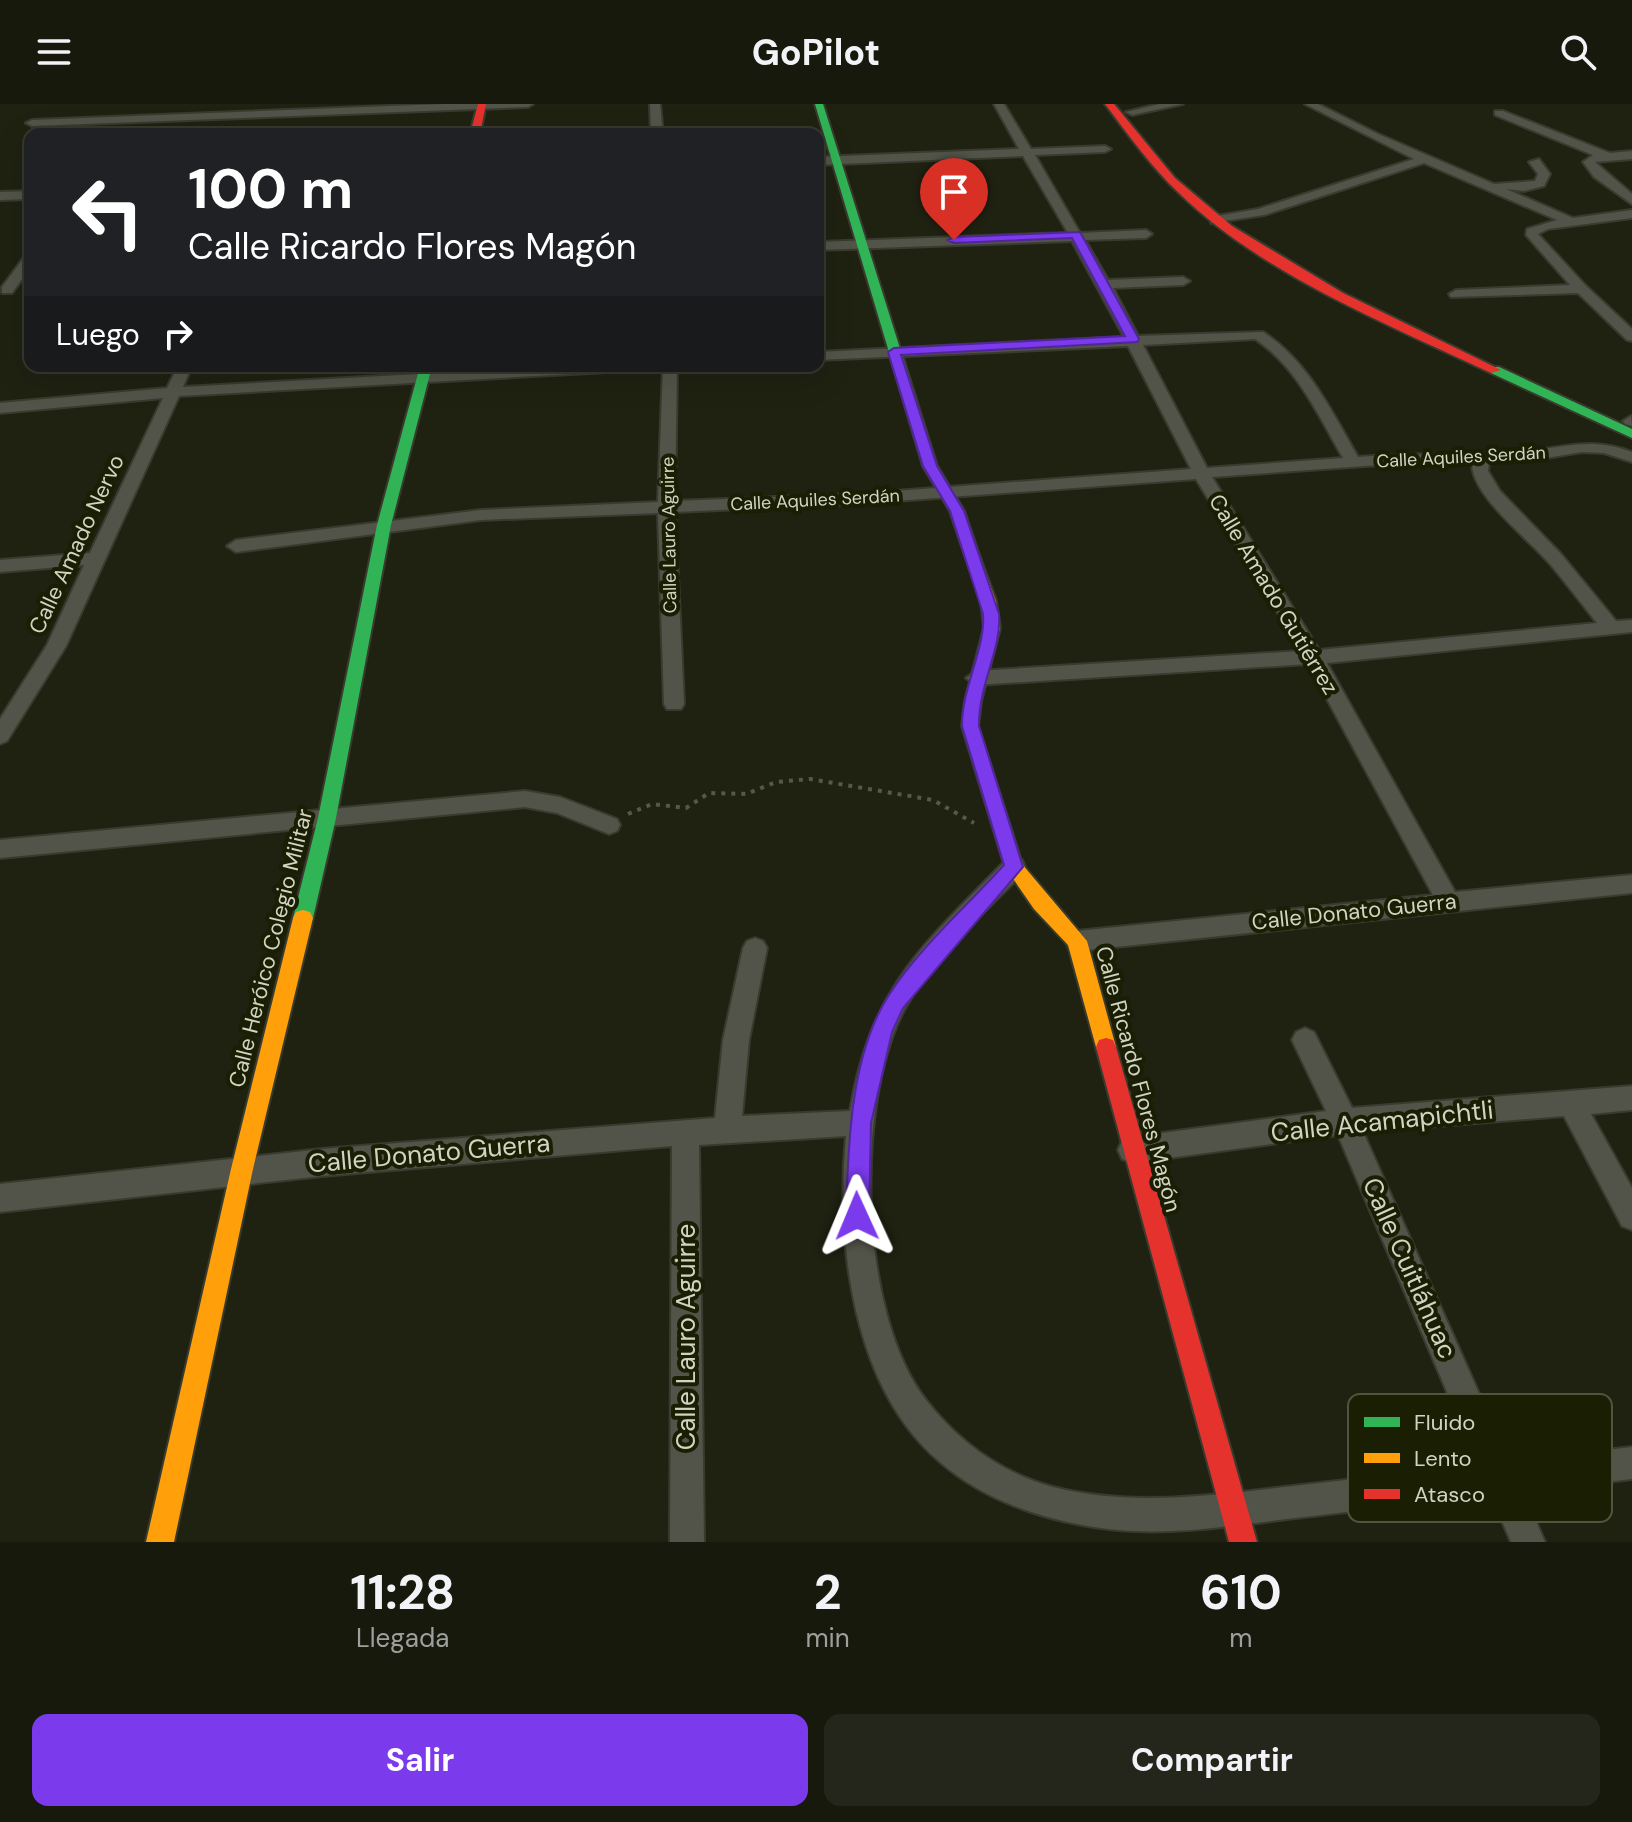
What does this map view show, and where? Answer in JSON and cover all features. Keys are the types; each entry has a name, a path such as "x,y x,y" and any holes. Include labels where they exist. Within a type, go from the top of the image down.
{"main road":[{"name":"Calle Ricardo Flores Magón","path":"819,104 822,128"},
{"path":"1109,104 1191,199 1223,219 1336,284 1632,421"},
{"path":"476,128 482,105"},
{"path":"1129,108 1223,219 1276,262 1327,292 1632,434"},
{"name":"Calle Ricardo Flores Magón","path":"824,139 827,160 862,244 930,466 957,511 991,614 989,647 976,678 970,704 970,726 1008,854 1041,903 1077,941 1132,1150 1243,1542"},
{"name":"Calle Heróico Colegio Militar","path":"160,1542 242,1169 327,818 384,525 425,372"}],"street":[{"path":"115,128 131,104"},
{"path":"32,123 528,104"},
{"path":"655,104 657,128"},
{"name":"Calle Amado Gutiérrez","path":"999,104 1104,284 1202,474 1314,657 1448,901"},
{"path":"1129,108 1178,104"},
{"path":"1310,104 1360,130 1571,222"},
{"path":"1499,113 1609,157"},
{"path":"827,160 1105,149"},
{"path":"1632,155 1593,158 1589,162 1632,200"},
{"path":"1223,219 1274,208 1427,158"},
{"path":"1491,185 1524,187 1540,183 1544,174 1535,162"},
{"path":"0,196 24,195"},
{"path":"1629,219 1571,222 1536,229 1532,235 1581,289 1632,337"},
{"path":"824,246 1146,234"},
{"path":"4,291 24,266"},
{"path":"1104,284 1183,281"},
{"path":"4,291 24,289"},
{"path":"1456,294 1581,289"},
{"path":"824,356 1258,335 1273,345 1298,375 1354,463"},
{"name":"Calle Amado Nervo","path":"0,736 56,646 182,372"},
{"path":"0,408 425,372"},
{"name":"Calle Lauro Aguirre","path":"670,372 666,507 674,704"},
{"name":"Calle Aquiles Serdán","path":"236,546 384,525 544,511 947,493 1354,463 1534,455 1595,447 1632,457"},
{"path":"1481,457 1480,471 1493,494 1555,558 1611,628"},
{"path":"0,566 95,558"},
{"path":"976,678 1314,657 1632,626"},
{"path":"0,849 525,799 560,805 609,825"},
{"path":"1008,854 896,1002 882,1032 860,1123 856,1190 867,1305 882,1354 904,1397 929,1431 968,1465 1030,1497 1081,1511 1144,1516 1348,1495"},
{"name":"Calle Donato Guerra","path":"1077,941 1632,884"},
{"path":"727,1129 736,1040 755,948"},
{"name":"Calle Cuitláhuac","path":"1305,1040 1345,1121 1465,1394"},
{"name":"Calle Acamapichtli","path":"1132,1150 1345,1121 1632,1098"},
{"path":"1572,1104 1632,1216"},
{"name":"Calle Donato Guerra","path":"0,1198 242,1169 685,1131 860,1123"},
{"name":"Calle Lauro Aguirre","path":"685,1131 687,1542"},
{"path":"1612,1465 1632,1463"},
{"name":"Calle Cuitláhuac","path":"1520,1522 1528,1542"}],"path":[{"path":"609,825 652,804 686,808 709,793 746,794 776,782 810,779 933,800 1008,854"}],"traffic: fast":[{"path":"819,104 930,466 957,511 972,555"},
{"path":"1495,370 1632,434"},
{"path":"303,918 327,818 384,525 424,372"}],"traffic: slow":[{"path":"972,555 988,601 992,628 973,701 970,726 1014,867 1041,903 1077,941 1106,1047"},
{"path":"160,1542 242,1169 303,918"}],"traffic: jam":[{"path":"476,128 482,104"},
{"path":"1109,104 1171,180 1228,228 1301,275 1495,370"},
{"path":"1106,1047 1243,1542"}],"route":[{"path":"857,1216 860,1123 882,1032 896,1002 917,973 1014,867 1003,841 970,726 970,704 976,678 989,647 991,614 957,511 930,466 894,352 1133,339 1076,235 954,240"}]}
